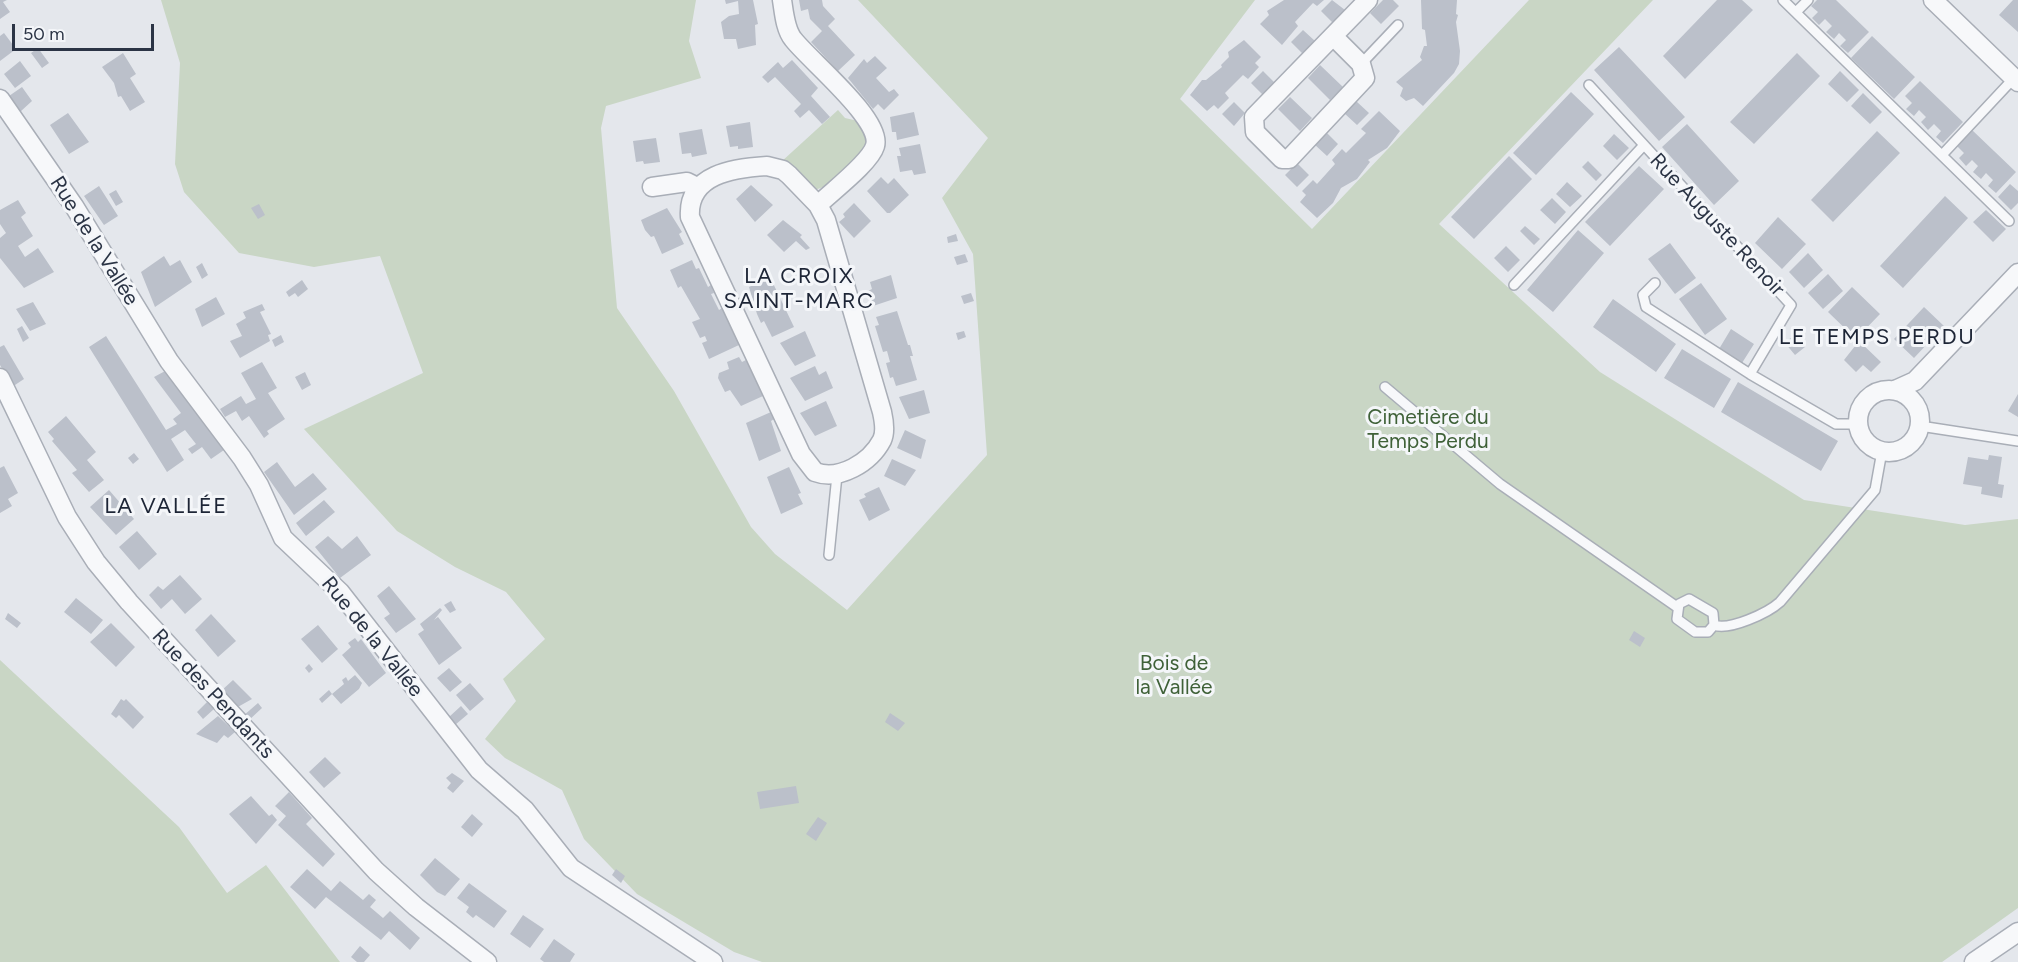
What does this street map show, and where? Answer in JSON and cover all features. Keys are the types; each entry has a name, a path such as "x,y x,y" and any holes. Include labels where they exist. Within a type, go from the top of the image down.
{"street":[{"path":"782,0 792,38 868,121 875,140 875,146 867,158 818,205"},
{"path":"1334,37 1361,64 1365,74 1363,82 1289,159 1278,157 1255,132 1254,117 1368,0"},
{"path":"1934,0 2016,80"},
{"name":"Rue de la Vallée","path":"0,99 74,206 169,361 242,458 259,485 283,538 340,592 479,771 525,810 571,868 713,962"},
{"path":"767,166 783,170 818,205 829,230 884,424 882,440 872,452 845,473 837,475 815,472 806,462 796,444 693,227 690,207 698,187 712,176 767,166"},
{"path":"652,187 687,182 698,187"},
{"path":"1915,381 1912,391 1920,416 1920,426 1915,439 1906,447 1894,452 1882,451 1866,441 1858,424 1861,408 1868,398 1878,391 1895,390 1915,381 2018,273"},
{"name":"Rue des Pendants","path":"0,378 67,517 110,579 376,871 416,907 487,962"},
{"path":"1895,390 1914,402"},
{"path":"1974,962 2018,932"}],"lane":[{"path":"1783,0 2009,222"},
{"path":"1796,12 1808,0"},
{"path":"1361,64 1398,25"},
{"path":"1942,154 2016,80"},
{"name":"Rue Auguste Renoir","path":"1589,85 1791,305 1750,374"},
{"path":"1514,285 1644,145"},
{"path":"1655,283 1643,295 1646,307 1750,374 1836,424 1858,424"},
{"path":"1385,387 1500,484 1677,607"},
{"path":"1920,426 2018,441"},
{"path":"1714,625 1721,628 1731,625 1764,612 1780,602 1875,490 1882,451"},
{"path":"829,555 837,475"},
{"path":"1692,599 1712,610 1714,625 1705,633 1695,632 1677,619 1677,607 1683,600 1692,599"}],"green space":[{"name":"Bois de la Vallée","path":"161,0 696,0 689,41 701,78 606,106 601,128 617,308 674,391 751,527 775,554 847,610 987,455 973,254 942,198 988,138 858,0 1255,0 1180,99 1312,229 1529,0 1653,0 1439,224 1600,372 1804,500 1965,525 2018,519 2018,908 1942,962 762,962 734,952 637,894 584,839 562,790 505,758 485,739 516,701 503,679 545,639 506,592 455,567 397,531 304,429 423,373 380,256 314,267 239,253 184,192 175,164 180,63"},
{"path":"838,110 845,118 858,121 868,139 860,154 845,172 827,185 810,190 781,162"},
{"path":"0,660 179,827 227,893 266,865 340,962 0,962"}],"building":[{"path":"0,0 7,0 3,2 10,12 0,19"},
{"path":"725,0 753,0 758,24 755,25 756,45 738,49 736,39 724,39 721,22 729,16 739,14 738,1 726,4"},
{"path":"799,0 822,0 823,6 835,19 828,26 855,55 838,71 811,42 822,31 810,19 808,9 801,11"},
{"path":"1284,0 1324,0 1317,6 1313,3 1295,22 1298,26 1282,45 1260,24 1269,15 1267,11"},
{"path":"1332,0 1345,10 1333,23 1321,11"},
{"path":"1383,0 1393,0 1399,6 1381,24 1370,13"},
{"path":"1421,0 1457,0 1456,22 1460,51 1459,64 1454,73 1423,106 1414,98 1406,101 1400,96 1403,88 1396,82 1422,60 1420,57 1424,46 1427,46 1425,30 1422,29"},
{"path":"1717,0 1742,0 1753,10 1685,79 1663,56"},
{"path":"1817,0 1836,0 1869,32 1848,53 1840,46 1846,40 1839,33 1834,39 1826,32 1832,26 1825,19 1819,25 1812,18 1818,12 1811,6"},
{"path":"2013,0 2018,0 2018,32 1999,15"},
{"path":"1303,30 1315,41 1303,54 1291,42"},
{"path":"4,33 16,49 0,61 0,36"},
{"path":"1872,36 1915,77 1894,99 1851,58"},
{"path":"1244,40 1261,57 1255,63 1259,67 1248,79 1243,75 1225,93 1229,98 1218,109 1214,105 1207,111 1190,95 1202,80 1206,80 1222,67 1221,65 1229,57 1228,52"},
{"path":"1619,47 1685,117 1659,141 1594,70"},
{"path":"38,48 49,63 42,68 31,53"},
{"path":"123,53 136,74 130,78 145,102 130,111 121,96 118,97 114,83 102,67"},
{"path":"1797,53 1820,76 1754,144 1730,122"},
{"path":"875,56 887,68 876,78 889,92 894,89 899,95 884,110 878,104 873,109 848,78 864,59 867,63"},
{"path":"792,60 818,88 811,96 830,117 822,124 809,110 800,118 794,111 801,104 775,77 768,83 762,77 778,62 783,68"},
{"path":"20,61 31,76 15,88 4,74"},
{"path":"1320,65 1343,87 1330,100 1308,78"},
{"path":"1263,71 1275,83 1263,95 1251,83"},
{"path":"1840,71 1859,90 1847,102 1828,84"},
{"path":"1920,81 1963,122 1943,143 1936,137 1941,131 1934,124 1928,130 1921,122 1926,117 1919,110 1914,116 1906,109 1912,103 1905,96"},
{"path":"22,87 32,101 20,112 9,96"},
{"path":"1571,92 1594,114 1536,175 1513,153"},
{"path":"1863,93 1882,112 1870,124 1851,106"},
{"path":"1290,97 1312,118 1300,131 1278,109"},
{"path":"1356,101 1369,113 1357,125 1344,113"},
{"path":"1234,102 1245,113 1234,126 1222,114"},
{"path":"1379,111 1400,131 1387,148 1368,160 1370,162 1357,179 1341,188 1333,203 1317,218 1300,202 1306,195 1302,191 1313,180 1317,184 1335,164 1332,160 1342,149 1346,153 1366,133 1361,129"},
{"path":"914,112 919,135 897,140 896,132 892,132 890,117"},
{"path":"68,113 89,142 69,154 50,125"},
{"path":"750,122 753,147 738,149 738,146 730,147 726,126"},
{"path":"1687,124 1739,181 1714,205 1662,147"},
{"path":"702,129 707,154 692,157 691,153 682,154 679,133"},
{"path":"1972,130 2016,172 1996,193 1988,186 1993,180 1986,173 1981,179 1973,172 1978,166 1972,160 1966,166 1959,158 1964,153 1957,146"},
{"path":"1877,131 1900,153 1833,222 1811,200"},
{"path":"1326,132 1338,144 1327,156 1314,144"},
{"path":"1614,134 1629,148 1617,160 1603,146"},
{"path":"656,138 660,162 644,164 643,161 636,162 633,141"},
{"path":"920,144 926,173 914,175 912,170 900,172 897,156 901,156 899,148"},
{"path":"1509,156 1532,179 1474,239 1451,217"},
{"path":"1588,161 1602,175 1596,181 1582,167"},
{"path":"1297,163 1309,175 1297,187 1285,175"},
{"path":"1639,166 1664,189 1610,246 1585,222"},
{"path":"881,177 888,184 894,178 909,195 890,213 887,213 867,191"},
{"path":"1567,182 1582,196 1570,207 1556,194"},
{"path":"2010,184 2018,191 2018,203 2011,210 1998,197"},
{"path":"751,185 773,205 755,222 736,199"},
{"path":"99,186 118,216 104,225 84,196"},
{"path":"116,190 123,202 116,206 109,194"},
{"path":"1945,196 1968,218 1903,288 1880,266"},
{"path":"1552,198 1566,212 1555,224 1540,210"},
{"path":"18,200 26,213 21,217 33,236 18,246 25,257 38,248 54,272 24,288 0,258 0,238 6,233 0,224 0,210"},
{"path":"854,203 871,221 854,238 839,222 845,217 843,214"},
{"path":"259,204 265,215 258,219 251,208"},
{"path":"667,208 682,232 679,234 684,244 662,254 654,236 651,237 645,230 641,220"},
{"path":"1986,210 2006,229 1993,242 1973,222"},
{"path":"1778,217 1806,244 1782,269 1755,243"},
{"path":"783,220 802,235 800,237 810,248 806,250 796,241 784,252 767,235"},
{"path":"1525,226 1540,239 1534,245 1520,231"},
{"path":"1578,230 1604,253 1553,312 1527,290"},
{"path":"956,234 958,241 948,243 947,237"},
{"path":"1670,243 1696,278 1675,294 1648,259"},
{"path":"1506,246 1520,260 1508,272 1494,258"},
{"path":"1808,253 1823,270 1804,288 1789,272"},
{"path":"965,254 968,262 957,265 954,257"},
{"path":"164,256 170,266 180,260 192,282 155,307 141,272"},
{"path":"692,260 696,269 699,268 708,287 711,285 714,293 711,294 719,310 722,308 739,345 709,359 702,343 707,341 705,336 700,338 692,322 700,319 681,286 678,288 670,270"},
{"path":"202,263 208,275 202,279 196,267"},
{"path":"1828,274 1843,291 1823,309 1808,293"},
{"path":"891,275 897,298 873,306 868,291 872,289 870,282"},
{"path":"770,277 794,327 772,337 764,321 761,323 749,287"},
{"path":"302,280 308,289 298,297 295,293 289,297 286,292"},
{"path":"1701,283 1727,319 1705,335 1679,299"},
{"path":"1852,287 1880,314 1856,339 1828,312"},
{"path":"971,293 974,301 964,304 961,296"},
{"path":"216,297 225,314 202,327 195,309"},
{"path":"1613,299 1676,344 1656,372 1593,327"},
{"path":"33,302 46,324 30,331 16,309"},
{"path":"262,304 265,310 260,312 271,334 268,335 270,341 240,358 230,341 242,336 236,324 246,318 243,312"},
{"path":"1924,307 1944,326 1914,358 1894,339"},
{"path":"897,311 908,345 910,345 913,356 910,356 917,380 896,386 893,377 890,378 886,363 890,362 887,351 883,352 875,326 879,325 876,317"},
{"path":"22,326 29,338 23,342 17,329"},
{"path":"1731,329 1754,344 1742,363 1719,349"},
{"path":"805,331 816,356 795,366 780,343"},
{"path":"964,331 966,337 958,340 956,333"},
{"path":"281,335 284,342 275,347 272,340"},
{"path":"1794,335 1805,347 1795,355 1785,343"},
{"path":"106,336 166,430 177,424 173,419 181,413 154,377 167,370 224,450 211,459 202,447 192,454 188,449 196,444 185,430 171,439 184,460 167,472 89,347"},
{"path":"1859,341 1881,362 1871,372 1863,365 1856,372 1844,360"},
{"path":"4,345 24,379 12,387 0,365 0,347"},
{"path":"1682,349 1731,379 1714,408 1664,378"},
{"path":"739,357 742,362 746,360 763,396 741,406 730,390 725,392 718,378 719,373 729,369 727,362"},
{"path":"262,362 277,388 268,393 285,419 267,431 269,434 264,438 249,416 242,421 236,411 225,417 220,409 241,396 246,404 256,399 241,373"},
{"path":"815,366 819,375 826,371 833,388 805,401 790,378"},
{"path":"305,372 311,385 302,390 295,377"},
{"path":"1738,382 1838,441 1821,471 1721,412"},
{"path":"924,390 930,413 909,419 899,397"},
{"path":"2018,394 2018,417 2008,411"},
{"path":"826,401 837,426 815,436 800,413"},
{"path":"771,412 774,419 771,421 781,451 759,461 746,423"},
{"path":"66,416 96,452 87,460 104,480 89,492 72,473 77,470 52,441 54,439 48,432"},
{"path":"905,430 926,440 921,459 897,448"},
{"path":"134,453 139,459 133,464 128,458"},
{"path":"1989,455 2002,457 1998,484 2004,485 2002,498 1981,494 1982,487 1963,484 1968,457 1988,460"},
{"path":"892,459 916,470 905,486 884,476"},
{"path":"277,462 295,487 313,473 327,489 294,515 264,472"},
{"path":"4,466 18,493 8,499 12,506 0,513 0,468"},
{"path":"789,467 801,493 798,494 803,504 781,514 767,477"},
{"path":"879,487 890,510 869,521 859,500 866,497 864,494"},
{"path":"109,490 134,519 116,535 90,507"},
{"path":"324,500 335,512 306,536 296,523"},
{"path":"137,531 157,554 139,570 119,547"},
{"path":"328,536 342,549 357,536 371,555 340,578 315,547"},
{"path":"180,575 202,599 185,614 172,599 161,609 149,595 158,586 163,590"},
{"path":"389,586 416,619 396,633 384,618 390,614 377,596"},
{"path":"76,598 103,620 91,634 64,612"},
{"path":"451,601 456,610 450,613 444,605"},
{"path":"440,608 442,610 434,620 438,617 462,648 439,665 418,634 424,630 420,624"},
{"path":"8,613 21,623 17,628 5,619"},
{"path":"211,614 236,641 218,657 195,630"},
{"path":"111,623 135,647 116,667 90,642"},
{"path":"318,625 338,649 322,663 301,639"},
{"path":"1634,631 1645,638 1640,647 1629,640"},
{"path":"355,638 358,642 361,639 386,673 369,687 342,655 351,647 348,643"},
{"path":"309,664 313,669 309,673 305,668"},
{"path":"449,668 462,682 450,692 437,678"},
{"path":"355,675 362,683 359,689 341,704 332,694 344,684 342,680 346,677 348,681"},
{"path":"233,680 252,699 236,708 221,691"},
{"path":"470,683 484,699 470,711 456,695"},
{"path":"329,690 332,694 322,703 319,699"},
{"path":"121,699 124,701 126,699 144,717 133,729 119,715 116,718 111,714"},
{"path":"207,702 214,709 203,719 197,712"},
{"path":"258,703 262,708 248,721 243,716"},
{"path":"461,706 468,714 455,725 449,717"},
{"path":"890,713 905,723 898,731 885,722"},
{"path":"218,716 235,732 228,738 224,735 217,743 196,734"},
{"path":"325,757 341,773 324,788 309,772"},
{"path":"452,773 464,781 453,793 447,788 451,783 446,778"},
{"path":"796,786 799,803 760,809 757,792"},
{"path":"289,792 312,818 306,824 335,854 323,867 278,825 286,816 275,806"},
{"path":"251,796 269,816 272,814 277,820 256,844 229,814"},
{"path":"472,814 483,824 472,837 461,827"},
{"path":"818,817 827,823 816,841 806,834"},
{"path":"435,858 460,879 445,896 437,892 420,875"},
{"path":"307,869 331,891 340,881 363,900 369,894 376,900 370,907 383,918 390,911 420,938 410,950 389,931 381,940 326,897 315,909 290,887"},
{"path":"616,869 625,876 621,883 612,875"},
{"path":"469,883 507,911 494,928 476,915 473,918 466,912 469,907 457,898"},
{"path":"523,915 544,929 530,948 510,934"},
{"path":"554,939 575,954 570,962 544,962 540,959"},
{"path":"360,946 370,955 364,962 357,962 351,957"}],"district":[{"name":"LA CROIX SAINT-MARC","path":"799,290"},
{"name":"LE TEMPS PERDU","path":"1877,338"},
{"name":"LA VALLÉE","path":"166,507"}],"park label":[{"name":"Cimetière du Temps Perdu","path":"1428,430"}]}
